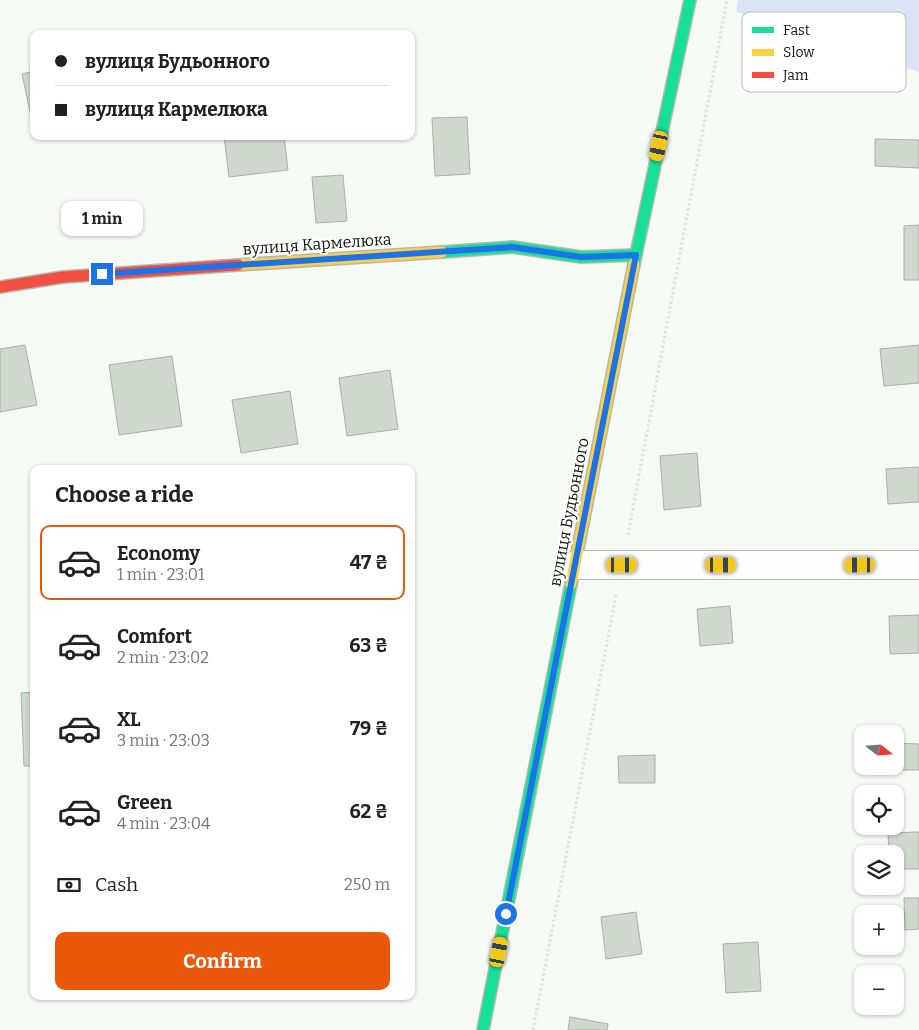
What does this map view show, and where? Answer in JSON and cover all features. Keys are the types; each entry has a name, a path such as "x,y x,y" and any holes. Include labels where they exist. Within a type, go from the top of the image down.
{"main road":[{"name":"вулиця Будьонного","path":"483,1030 636,255 690,0"},
{"name":"вулиця Кармелюка","path":"0,287 63,277 512,247 581,257 636,255"}],"street":[{"path":"576,565 919,565"}],"path":[{"path":"533,1030 727,0"}],"shaded area":[{"path":"738,0 919,0 919,72 906,68 906,12 742,12 742,14 736,12"}],"building":[{"path":"30,72 30,111 22,74"},
{"path":"467,117 470,174 435,176 432,118"},
{"path":"875,139 919,140 919,168 875,166"},
{"path":"224,140 284,140 288,170 229,177"},
{"path":"343,175 347,221 316,223 312,177"},
{"path":"919,225 919,280 904,280 904,226"},
{"path":"25,345 37,405 0,412 0,349"},
{"path":"919,345 919,383 884,386 880,349"},
{"path":"172,356 182,426 119,435 109,365"},
{"path":"390,370 398,429 347,436 339,378"},
{"path":"290,391 298,444 241,453 232,400"},
{"path":"697,453 701,506 664,510 660,456"},
{"path":"919,467 919,502 888,504 886,469"},
{"path":"730,606 733,643 700,646 697,609"},
{"path":"919,615 919,653 890,654 889,616"},
{"path":"30,692 30,766 24,766 21,693"},
{"path":"904,743 919,744 919,770 904,770"},
{"path":"655,755 655,783 619,783 618,756"},
{"path":"904,832 919,832 919,869 904,869 904,845 889,845 888,835 904,835"},
{"path":"904,898 919,898 919,929 905,930"},
{"path":"636,912 642,954 606,959 601,917"},
{"path":"758,942 761,991 726,993 723,944"},
{"path":"570,1017 608,1024 607,1030 568,1030"}],"traffic: fast":[{"path":"634,264 690,0"},
{"path":"442,252 512,247 581,257 636,255"},
{"path":"483,1030 571,584"}],"traffic: slow":[{"path":"238,265 442,252"},
{"path":"571,584 634,264"}],"traffic: jam":[{"path":"0,287 63,277 238,265"}],"route":[{"path":"102,274 512,247 581,257 636,255 506,914"}]}
